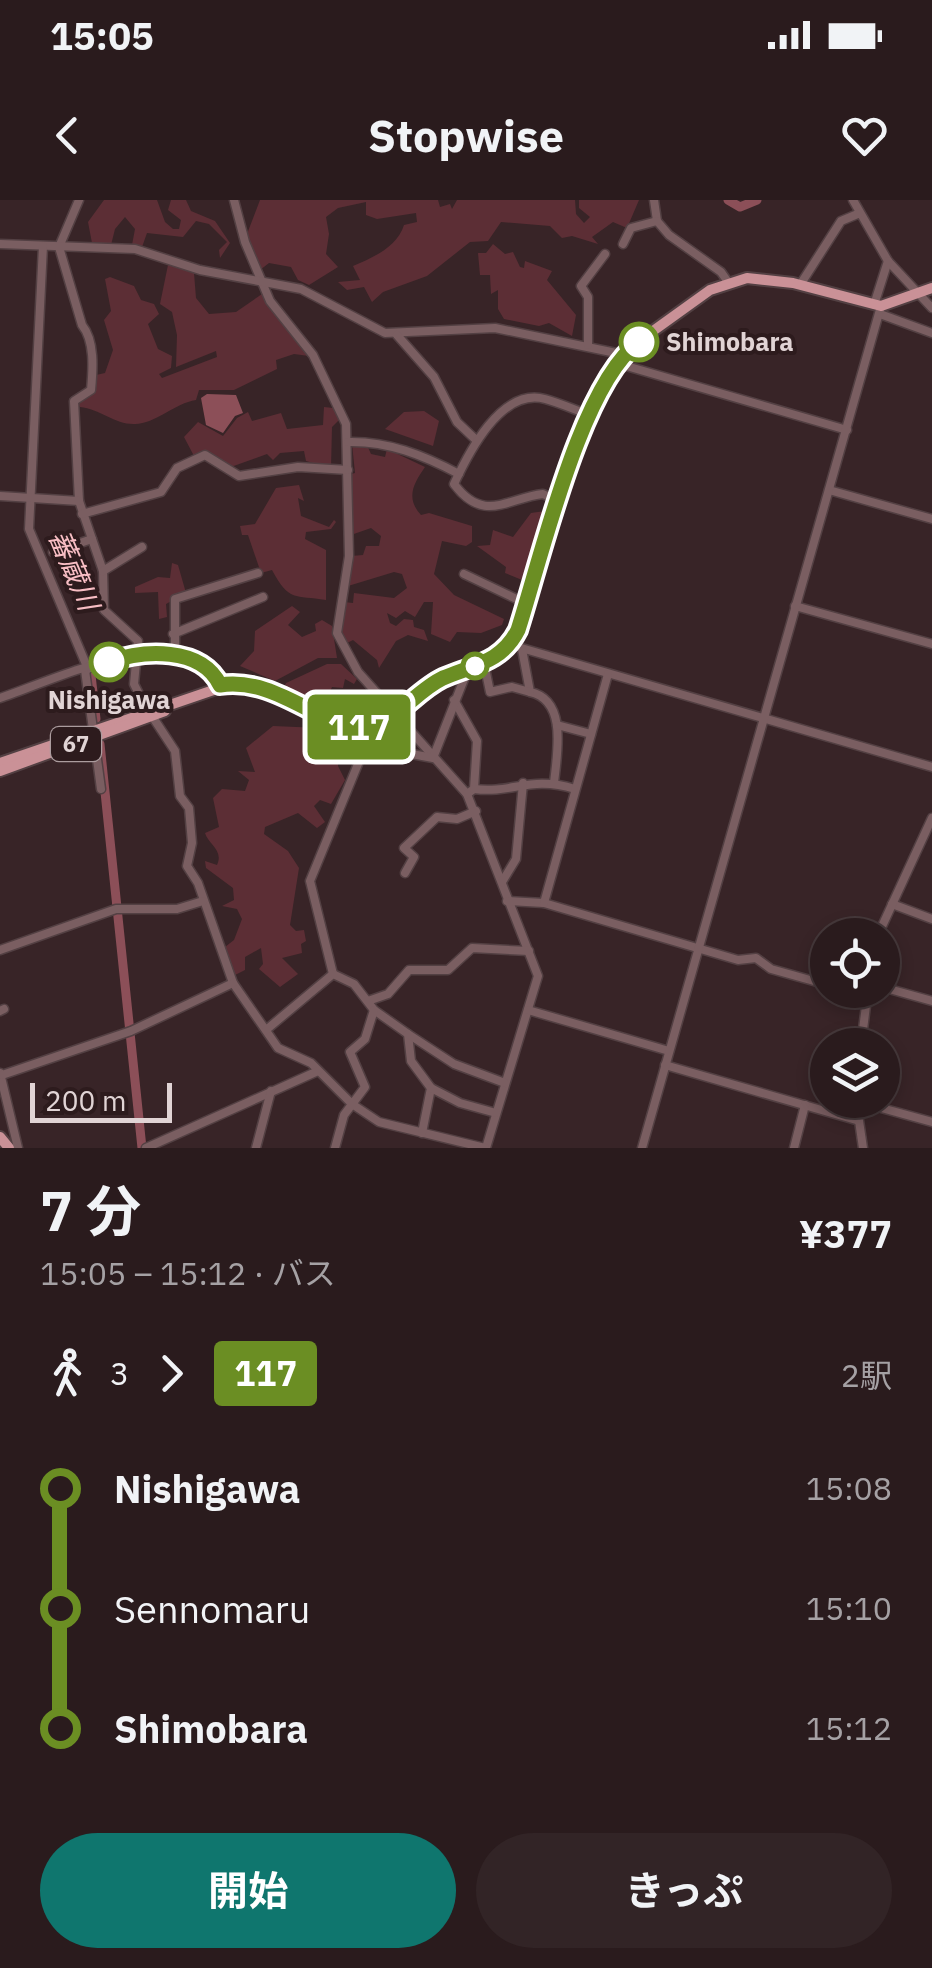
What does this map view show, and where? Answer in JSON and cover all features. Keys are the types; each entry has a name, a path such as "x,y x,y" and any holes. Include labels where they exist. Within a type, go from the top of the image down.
{"main road":[{"path":"364,727 394,713 440,680 516,647 590,415 618,358 728,282 765,278 878,308 932,288"},
{"name":"67","path":"0,767 220,685 264,686 335,723 364,727"},
{"path":"0,1137 9,1148"}],"street":[{"path":"78,200 59,247 82,324 90,334 94,364 91,390 74,400 79,500 103,571 104,610 138,641 134,684 177,755 180,796 189,808 192,843 187,866 231,968 233,983 286,1054 311,1063 352,1104 378,1122 485,1148 538,976 470,792 477,741 454,700"},
{"path":"234,200 270,301 318,366 346,424 348,556 337,633 358,672 433,758 470,792 523,783 554,783 575,789"},
{"path":"654,200 657,221 686,250 721,272 728,282"},
{"path":"853,200 888,262 932,308"},
{"path":"800,285 841,221 860,214"},
{"path":"622,244 631,228 657,221"},
{"path":"0,244 135,249 200,270 301,289 377,331 397,336 495,328 588,345 847,430"},
{"path":"43,246 30,534 87,669 101,789"},
{"path":"588,345 588,298 581,286 605,254"},
{"path":"642,1148 847,430 888,262"},
{"path":"878,308 932,333"},
{"path":"397,336 434,378 457,422 476,439"},
{"path":"560,502 543,494 506,506 474,502 455,487 476,439 507,410 534,398 590,415"},
{"path":"348,442 368,440 410,451 459,474"},
{"path":"82,514 161,492 177,468 204,455 238,476 298,467 348,470"},
{"path":"829,490 932,519"},
{"path":"0,496 79,500"},
{"path":"53,552 92,539"},
{"path":"103,571 142,548"},
{"path":"175,656 175,598 258,573"},
{"path":"464,574 527,604"},
{"path":"173,634 263,596"},
{"path":"795,606 932,644"},
{"path":"516,647 932,768"},
{"path":"516,647 530,692"},
{"path":"0,698 139,652 175,656 209,668 220,685"},
{"path":"484,663 490,692 512,688 545,697 557,725 554,783"},
{"path":"433,758 468,669"},
{"path":"544,903 608,674"},
{"path":"557,725 591,734"},
{"path":"364,727 364,740 310,881 334,974 354,984 374,1010 408,1034 481,1077 505,1083"},
{"path":"364,740 385,750 433,758"},
{"path":"502,882 516,859 523,783"},
{"path":"406,872 414,857 404,848 429,824 437,817 457,819 476,810"},
{"path":"886,918 932,818"},
{"path":"0,950 119,909 177,909 203,901"},
{"path":"508,901 544,903 738,960 756,958 771,968 810,980"},
{"path":"892,904 932,919"},
{"path":"368,1000 388,994 409,970 448,970 472,948 529,950"},
{"path":"266,1030 334,974"},
{"path":"18,1148 1,1074 129,1032 233,983"},
{"path":"900,993 932,1001"},
{"path":"335,1148 352,1104 365,1083 350,1052 365,1039 374,1010"},
{"path":"528,1010 669,1051"},
{"path":"408,1034 412,1061 431,1088 460,1103 496,1112"},
{"path":"665,1066 856,1120 863,1148"},
{"path":"146,1148 318,1071"},
{"path":"422,1133 431,1088"},
{"path":"256,1148 271,1092"},
{"path":"794,1148 804,1104"},
{"path":"900,1113 932,1122"}],"shaded area":[{"path":"104,200 157,200 165,222 179,229 181,220 168,210 171,200 186,200 191,211 215,221 230,243 220,258 219,250 227,242 209,224 196,221 183,237 147,233 142,247 132,245 135,229 125,217 115,229 111,245 92,243 88,222"},
{"path":"260,200 438,200 440,207 450,204 452,209 457,200 575,200 576,214 584,223 590,217 579,208 579,200 639,200 627,228 613,222 592,237 598,244 572,236 562,238 550,226 501,222 488,241 470,242 427,276 383,292 372,302 364,287 347,290 338,282 360,280 353,266 390,245 404,225 417,222 416,213 377,219 366,215 366,202 338,208 326,217 326,254 338,267 309,285 298,280 291,267 269,263 260,270 247,234"},
{"path":"493,244 505,254 513,252 520,267 524,268 525,261 552,271 547,280 576,315 572,336 549,323 539,326 504,319 498,309 498,290 491,294 490,275 480,275 478,253 486,253"},
{"path":"168,265 194,273 196,298 209,314 236,312 262,294 309,356 294,354 276,360 277,369 234,390 199,390 196,400 143,423 121,422 80,407 76,401 94,391 96,375 105,373 113,350 104,320 111,311 105,279 110,277 134,286 141,300 154,304 159,314 148,324 158,349 172,356 171,368 159,374 162,378 217,357 216,351 176,367 177,335 172,312 160,304"},
{"path":"207,394 236,395 243,413 235,416 223,433 206,425 201,398"},
{"path":"324,407 333,408 339,420 332,427 331,468 306,461 304,451 280,453 273,460 267,454 228,468 205,453 194,456 184,437 198,422 223,436 237,418 248,412 252,421 281,413 287,429 323,425"},
{"path":"424,411 439,421 433,446 385,429 404,412"},
{"path":"366,443 371,454 385,457 387,449 425,467 412,497 421,515 429,513 472,526 472,542 466,546 442,541 434,574 454,595 504,619 502,625 481,633 457,632 450,642 431,634 433,602 424,602 415,617 405,611 396,618 387,613 390,623 396,626 404,619 413,620 414,627 424,630 428,641 408,635 396,641 379,668 377,660 353,640 345,644 339,633 344,602 353,603 354,593 394,598 407,588 402,574 394,572 348,586 351,556 363,555 366,546 379,546 381,536 371,528 351,535 351,474 355,473 352,444"},
{"path":"299,485 304,501 298,498 301,516 329,527 336,522 331,529 306,532 305,539 326,550 326,600 294,595 272,570 261,573 248,535 242,535 240,526 255,524 276,488"},
{"path":"547,504 555,507 527,582 505,573 506,567 477,546 490,545 493,530 513,537 531,513 545,511"},
{"path":"172,563 178,565 186,593 166,604 167,617 159,619 158,592 135,593 135,587 158,577 170,578"},
{"path":"292,606 300,612 288,625 302,637 316,631 315,624 322,620 332,626 337,658 318,658 275,681 240,666 254,651 255,631"},
{"path":"327,664 341,664 357,679 354,684 345,679 343,688 332,687 321,711 283,690 286,683"},
{"path":"273,726 320,728 322,739 342,739 355,747 357,757 352,760 343,748 338,749 338,766 345,780 331,804 320,800 314,806 325,822 317,828 298,813 265,827 264,834 288,851 299,868 290,925 296,931 304,930 306,941 301,944 302,953 282,958 298,974 280,987 259,969 263,964 261,948 245,957 245,970 235,975 225,947 234,940 242,919 237,909 222,906 234,900 233,888 206,868 205,861 217,865 219,860 205,833 219,827 213,798 222,789 245,791 249,780 238,771 255,772 246,748"}],"waterway":[{"path":"728,200 740,207 757,200"},
{"name":"蕃蔵川","path":"91,675 96,719"},
{"name":"蕃蔵川","path":"100,744 142,1148"}],"bus line":[{"name":"117","path":"109,662 140,651 168,654 209,668 220,685 237,682 264,686 335,723 364,727 380,722 440,680 498,658 511,645 518,630 590,415 615,363 639,342"}],"place":[{"name":"Shimobara","path":"639,342"},
{"name":"Nishigawa","path":"109,662"}]}
